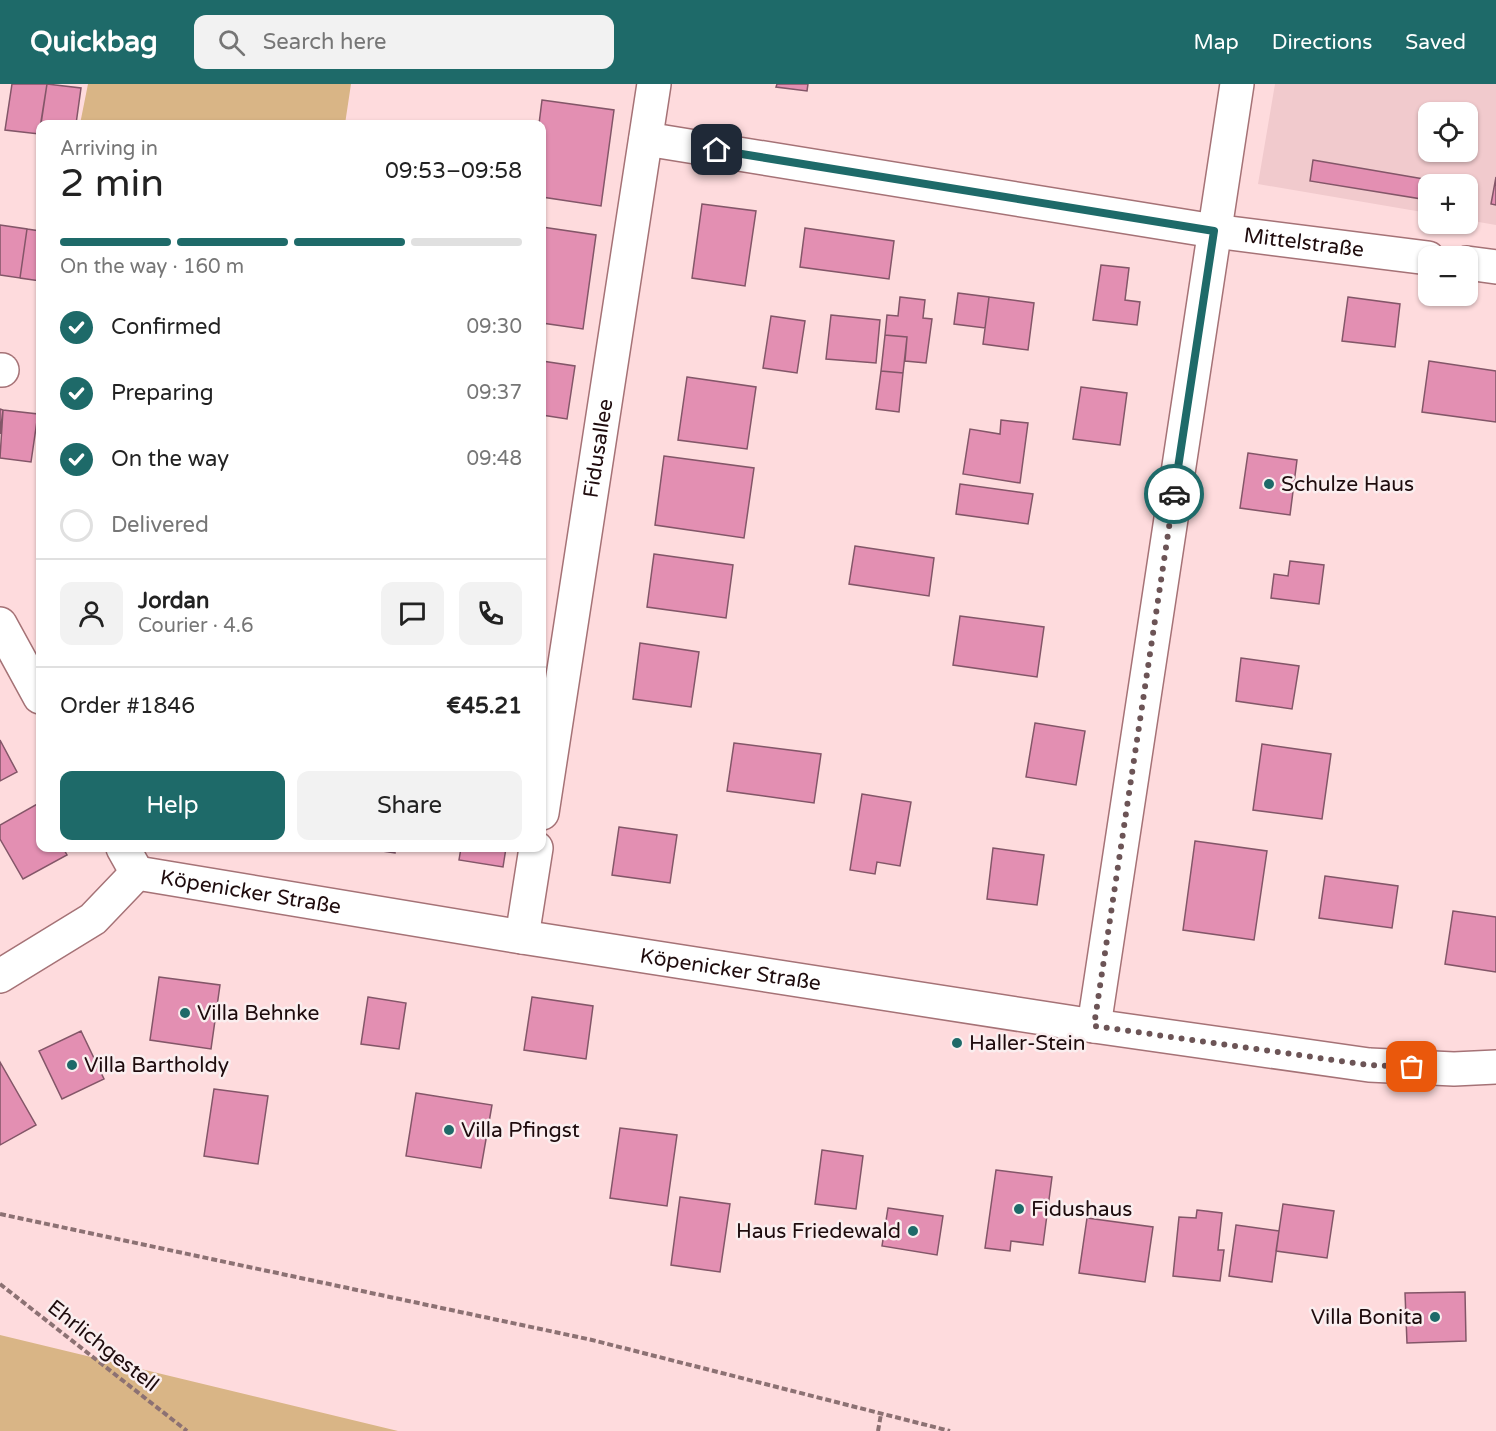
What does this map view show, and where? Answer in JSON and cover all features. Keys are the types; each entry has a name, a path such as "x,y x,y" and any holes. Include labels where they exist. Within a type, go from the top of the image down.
{"street":[{"name":"Fidusallee","path":"546,787 654,84"},
{"path":"1094,1026 1237,84"},
{"name":"Mittelstraße","path":"646,139 1214,231 1418,257"},
{"path":"1478,265 1496,267"},
{"path":"0,624 36,690"},
{"path":"522,937 535,852"},
{"name":"Köpenicker Straße","path":"0,976 93,919 130,860 522,937 1094,1026 1369,1065 1454,1069 1496,1067"}],"path":[{"path":"0,1214 592,1340 950,1431"},
{"name":"Ehrlichgestell","path":"0,1284 187,1431"},
{"path":"878,1431 881,1414"}],"shaded area":[{"path":"88,84 351,84 346,120 81,120"},
{"path":"1275,84 1496,84 1496,225 1478,222 1478,174 1418,174 1418,211 1258,184"},
{"path":"0,1335 398,1431 0,1431"}],"building":[{"path":"12,84 47,84 41,120 36,120 36,134 5,130"},
{"path":"47,84 81,88 77,120 42,120"},
{"path":"777,84 808,84 807,91 776,87"},
{"path":"542,100 614,110 601,206 546,198 546,120 540,120"},
{"path":"1313,160 1418,178 1418,198 1310,181"},
{"path":"1496,177 1496,205 1491,204"},
{"path":"702,204 756,211 745,286 692,278"},
{"path":"0,225 27,229 20,278 0,275"},
{"path":"546,228 596,235 583,329 546,324"},
{"path":"805,228 894,241 889,279 800,267"},
{"path":"27,229 36,230 36,280 20,278"},
{"path":"1101,265 1129,268 1125,300 1140,302 1137,325 1093,320"},
{"path":"958,293 989,297 985,328 954,324"},
{"path":"900,297 925,300 923,318 932,319 926,363 905,361 907,337 885,335 887,315 898,316"},
{"path":"989,297 1034,303 1028,350 983,344"},
{"path":"1348,297 1400,304 1395,347 1342,341"},
{"path":"831,315 880,320 876,363 826,359"},
{"path":"771,316 805,321 797,373 763,368"},
{"path":"885,335 907,337 903,373 881,371"},
{"path":"1429,361 1496,371 1496,422 1422,412"},
{"path":"546,362 575,366 567,419 546,416"},
{"path":"881,371 903,373 899,412 876,409"},
{"path":"687,377 756,387 747,449 678,440"},
{"path":"1081,387 1127,393 1120,445 1073,439"},
{"path":"0,409 3,410 0,434"},
{"path":"3,410 36,414 31,462 0,458"},
{"path":"1001,420 1028,423 1020,483 963,474 970,429 1000,434"},
{"name":"Schulze Haus","path":"1248,453 1297,460 1290,515 1240,508"},
{"path":"664,456 754,468 744,538 655,525"},
{"path":"960,484 1033,494 1028,524 956,514"},
{"path":"855,546 934,558 929,596 849,584"},
{"path":"654,554 733,565 726,618 647,607"},
{"path":"1290,561 1324,565 1319,604 1271,598 1274,574 1288,576"},
{"path":"960,616 1044,627 1037,677 953,665"},
{"path":"640,643 699,652 691,707 633,699"},
{"path":"1241,658 1299,666 1292,709 1236,701"},
{"path":"1035,723 1085,731 1076,785 1026,777"},
{"path":"0,740 17,772 0,781"},
{"path":"734,743 821,754 814,803 727,791"},
{"path":"1262,744 1331,754 1322,819 1253,810"},
{"path":"862,794 911,802 900,866 877,862 875,874 850,870"},
{"path":"36,805 36,852 65,852 67,855 23,879 0,839 0,825"},
{"path":"619,827 677,835 670,883 612,875"},
{"path":"1195,841 1267,851 1254,940 1183,930"},
{"path":"993,848 1044,855 1037,905 987,899"},
{"path":"460,852 505,852 503,867 459,860"},
{"path":"1325,876 1398,886 1392,928 1319,918"},
{"path":"1453,911 1496,917 1496,972 1445,964"},
{"name":"Villa Behnke","path":"159,977 220,985 211,1049 150,1040"},
{"path":"368,997 406,1003 399,1049 361,1044"},
{"path":"532,997 593,1006 586,1059 524,1050"},
{"name":"Villa Bartholdy","path":"81,1031 104,1079 62,1099 39,1051"},
{"path":"0,1062 36,1125 0,1145"},
{"path":"214,1089 268,1096 258,1164 204,1156"},
{"name":"Villa Pfingst","path":"416,1093 492,1105 481,1168 406,1156"},
{"path":"620,1128 677,1135 667,1206 610,1198"},
{"path":"822,1150 863,1156 856,1209 815,1204"},
{"name":"Fidushaus","path":"996,1170 1052,1177 1043,1245 1011,1241 1010,1251 985,1248"},
{"path":"680,1197 730,1204 720,1272 671,1265"},
{"path":"1283,1204 1334,1211 1327,1258 1276,1251"},
{"name":"Haus Friedewald","path":"888,1208 943,1216 937,1255 882,1246"},
{"path":"1197,1210 1222,1213 1218,1250 1224,1250 1220,1281 1173,1276 1179,1217 1196,1218"},
{"path":"1087,1218 1153,1227 1145,1282 1079,1273"},
{"path":"1236,1225 1279,1231 1272,1282 1229,1276"},
{"name":"Villa Bonita","path":"1465,1292 1466,1341 1407,1343 1405,1293"}],"way so far":[{"path":"1174,494 1094,1026 1369,1065 1412,1067"}],"place":[{"name":"Schulze Haus","path":"1269,484"},
{"name":"Villa Behnke","path":"185,1013"},
{"name":"Haller-Stein","path":"957,1043"},
{"name":"Villa Bartholdy","path":"72,1065"},
{"name":"Villa Pfingst","path":"449,1130"},
{"name":"Fidushaus","path":"1019,1209"},
{"name":"Haus Friedewald","path":"913,1231"},
{"name":"Villa Bonita","path":"1435,1317"}],"route":[{"path":"717,150 1214,231 1174,494"}]}
